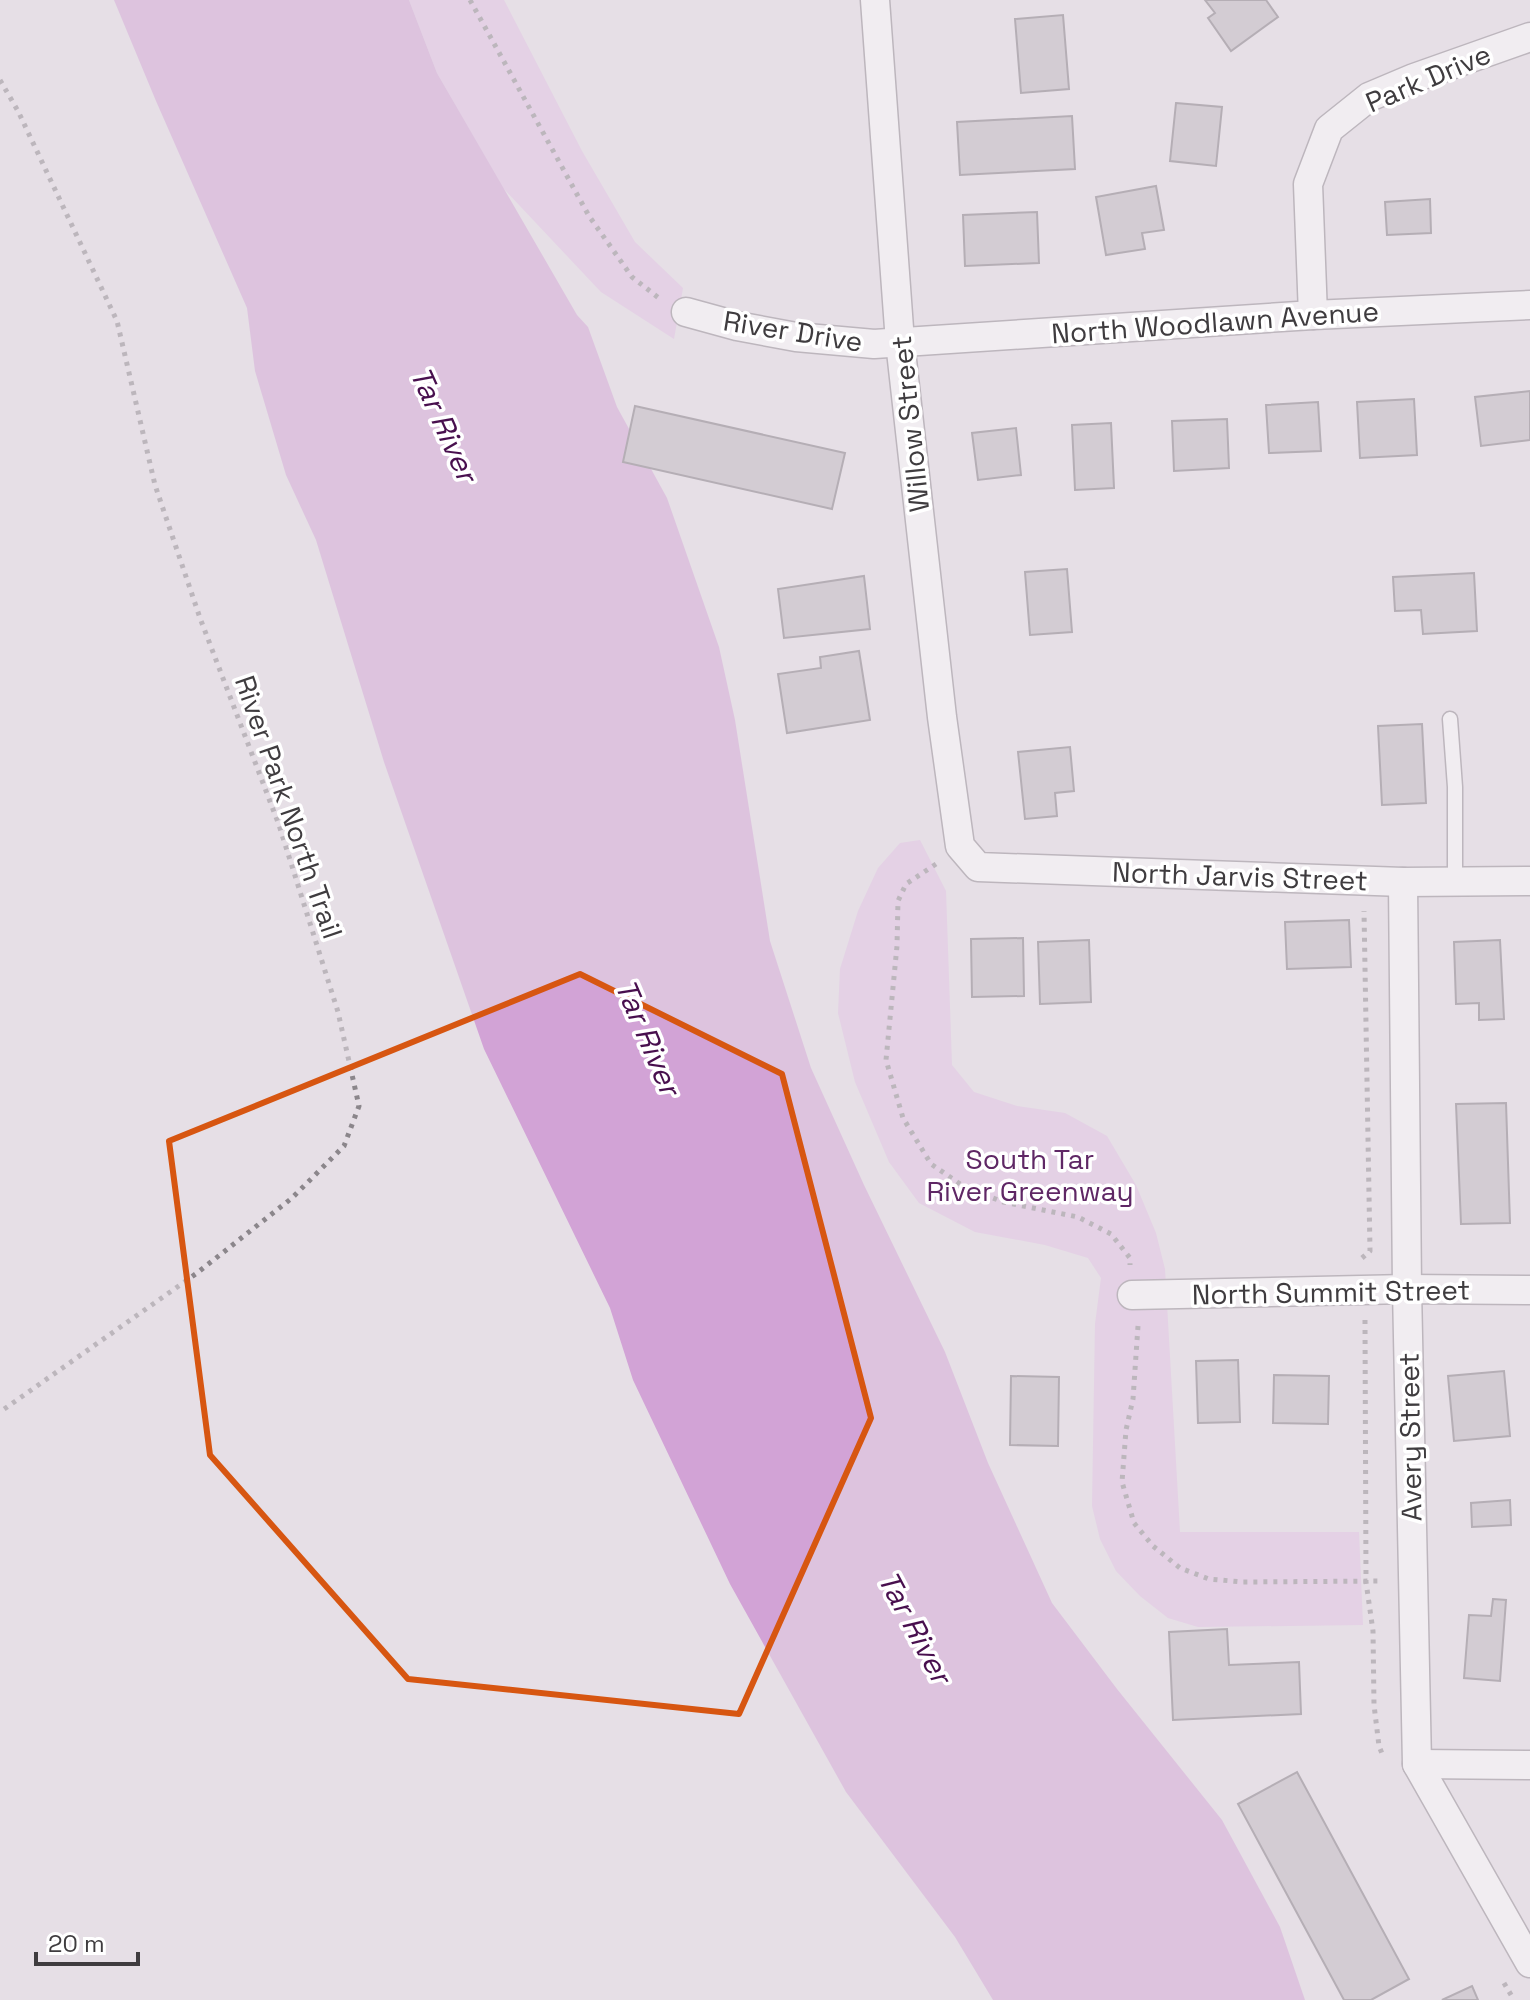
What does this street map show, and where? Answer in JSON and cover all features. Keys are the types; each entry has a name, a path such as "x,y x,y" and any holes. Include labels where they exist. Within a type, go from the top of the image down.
{"street":[{"name":"Willow Street","path":"875,0 900,342 942,717 950,854"},
{"name":"Park Drive","path":"1313,315 1308,184 1329,129 1369,97 1530,37"},
{"name":"North Woodlawn Avenue","path":"900,342 1313,315 1530,305"},
{"name":"River Drive","path":"686,312 796,337 874,344 900,342"},
{"name":"North Jarvis Street","path":"950,854 978,867 1403,882 1530,881"},
{"name":"Avery Street","path":"1403,882 1407,1289 1417,1764 1530,1963"},
{"name":"North Summit Street","path":"1132,1295 1407,1289 1530,1290"},
{"path":"1417,1764 1530,1765"}],"lane":[{"path":"1450,719 1455,787 1455,882"}],"path":[{"path":"470,0 589,216 632,277 654,295 686,312"},
{"name":"River Park North Trail","path":"0,80 18,111 117,321 155,485 200,618 279,825 338,1012 359,1106 344,1146 292,1198 197,1273 0,1412"},
{"path":"950,854 906,884 898,901 886,1060 903,1118 931,1164 963,1186 1003,1202 1078,1217 1111,1234 1130,1258 1132,1295 1140,1333 1122,1482 1134,1523 1180,1568 1209,1579 1243,1582 1370,1582 1362,1259 1370,1251 1365,881"}],"highlighted area":[{"path":"580,974 782,1074 871,1418 739,1714 408,1679 210,1455 169,1141"}],"green space":[{"path":"409,0 504,0 582,151 635,242 683,288 674,339 601,292 503,188 437,73"},
{"name":"South Tar River Greenway","path":"920,840 946,891 952,1065 974,1092 1017,1106 1065,1113 1107,1136 1136,1185 1156,1233 1165,1269 1180,1532 1359,1532 1363,1625 1198,1627 1168,1618 1140,1596 1116,1571 1100,1539 1092,1506 1095,1324 1101,1278 1088,1258 1045,1245 975,1232 919,1203 889,1162 855,1082 838,1013 840,969 858,911 878,868 900,843"}],"water":[{"name":"Tar River","path":"114,0 409,0 437,73 577,315 588,327 617,407 667,498 719,647 735,720 770,941 811,1068 945,1352 988,1463 1052,1603 1222,1820 1280,1927 1305,2000 993,2000 955,1937 846,1792 730,1584 633,1380 610,1308 484,1049 384,762 316,540 286,475 255,371 247,308"}],"building":[{"path":"1205,0 1266,0 1278,17 1231,51 1208,18 1215,13"},
{"path":"1063,15 1069,89 1021,93 1015,19"},
{"path":"1176,103 1222,107 1216,166 1170,161"},
{"path":"1072,116 1075,169 960,175 957,122"},
{"path":"1156,186 1164,230 1142,233 1145,249 1106,255 1096,197"},
{"path":"1430,199 1431,233 1387,235 1385,202"},
{"path":"1037,212 1039,263 965,266 963,215"},
{"path":"1530,391 1530,440 1481,446 1475,397"},
{"path":"1414,399 1417,455 1360,458 1357,402"},
{"path":"1318,402 1321,451 1269,453 1266,405"},
{"path":"635,406 845,453 832,509 623,462"},
{"path":"1227,419 1229,468 1174,471 1172,421"},
{"path":"1111,423 1114,488 1075,490 1072,425"},
{"path":"1016,428 1021,475 978,480 972,433"},
{"path":"1067,569 1072,632 1030,635 1025,572"},
{"path":"1474,573 1477,631 1423,634 1421,610 1395,611 1393,577"},
{"path":"864,576 870,629 784,638 778,589"},
{"path":"859,651 870,720 787,733 778,674 821,668 820,657"},
{"path":"1422,724 1426,803 1382,805 1378,726"},
{"path":"1070,747 1074,791 1055,793 1057,816 1025,819 1018,752"},
{"path":"1349,920 1351,967 1287,969 1285,922"},
{"path":"1023,938 1024,996 972,997 971,939"},
{"path":"1089,940 1091,1002 1040,1004 1038,942"},
{"path":"1500,940 1504,1019 1479,1020 1479,1003 1456,1004 1454,942"},
{"path":"1506,1103 1510,1223 1461,1224 1456,1104"},
{"path":"1238,1360 1240,1422 1198,1423 1196,1361"},
{"path":"1504,1371 1510,1436 1454,1441 1448,1376"},
{"path":"1274,1375 1329,1376 1328,1424 1273,1423"},
{"path":"1011,1376 1059,1377 1058,1446 1010,1445"},
{"path":"1510,1500 1511,1525 1472,1527 1471,1503"},
{"path":"1493,1599 1506,1600 1500,1681 1464,1678 1469,1615 1491,1616"},
{"path":"1227,1629 1229,1665 1299,1662 1301,1714 1173,1720 1169,1632"},
{"path":"1297,1772 1409,1979 1371,2000 1344,2000 1238,1804"},
{"path":"1472,1986 1478,2000 1442,2000"}]}
